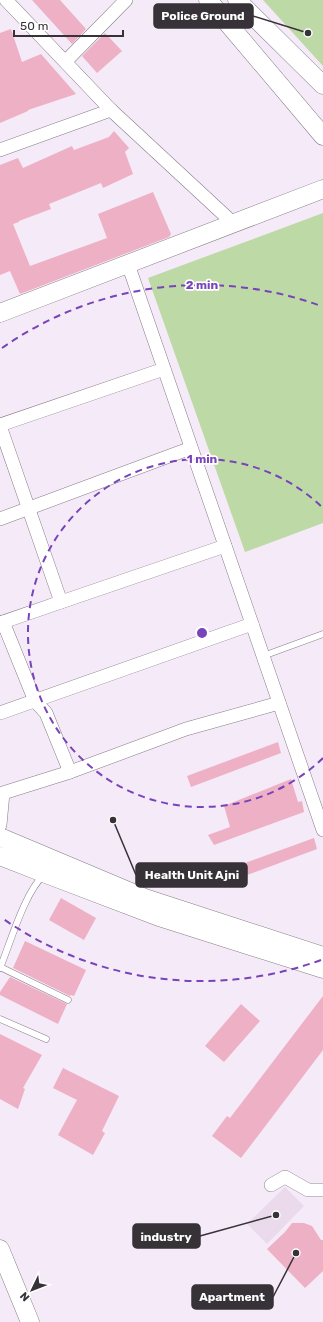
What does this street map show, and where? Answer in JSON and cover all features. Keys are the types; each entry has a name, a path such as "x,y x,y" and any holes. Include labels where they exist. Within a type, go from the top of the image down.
{"main road":[{"path":"208,0 323,136"},
{"path":"237,0 323,85"},
{"path":"0,312 323,189"},
{"path":"0,837 145,898 323,956"},
{"path":"0,856 162,918 323,969"},
{"path":"0,1249 30,1322"}],"street":[{"path":"6,0 66,61 111,110 233,223"},
{"path":"66,61 126,0"},
{"path":"0,150 111,110"},
{"path":"128,264 323,830"},
{"path":"61,602 0,425 164,368"},
{"path":"0,519 191,448"},
{"path":"70,772 46,714 35,701 1,622 225,546"},
{"path":"0,713 252,624"},
{"path":"0,825 3,793 70,772 186,729 279,703"},
{"path":"271,1185 285,1177 308,1190 323,1190"}],"lane":[{"path":"263,656 323,634"},
{"path":"46,874 38,881 24,909 0,967 68,1000"},
{"path":"0,1019 46,1039"}],"shaded area":[{"path":"285,1187 304,1206 267,1244 247,1224"}],"green space":[{"path":"263,0 323,0 323,66"},
{"path":"323,213 323,523 245,552 148,278"}],"building":[{"path":"32,0 60,0 86,29 72,44"},
{"path":"11,29 22,62 41,54 76,94 28,110 0,123 0,33"},
{"path":"105,33 122,51 97,73 82,56"},
{"path":"114,131 129,148 125,152 133,174 103,188 101,183 49,204 51,209 13,224 30,266 107,238 98,214 153,192 171,234 169,237 20,294 10,271 0,275 0,165 18,158 23,168 72,146 74,150 109,137"},
{"path":"278,742 281,753 191,787 187,776"},
{"path":"291,779 298,802 302,801 304,812 214,845 208,835 230,827 224,806"},
{"path":"314,838 317,849 226,883 220,872"},
{"path":"61,898 96,918 84,940 49,920"},
{"path":"25,941 86,970 74,996 70,996 13,968"},
{"path":"10,977 67,1004 58,1024 0,995 0,992"},
{"path":"323,996 323,1050 241,1158 212,1136 227,1116 230,1118"},
{"path":"241,1004 260,1021 224,1062 205,1046"},
{"path":"0,1034 42,1055 23,1088 25,1089 18,1109 0,1099"},
{"path":"63,1068 119,1096 102,1131 105,1133 93,1155 58,1135 77,1100 53,1088"},
{"path":"292,1223 304,1223 312,1226 321,1240 323,1240 323,1271 305,1288 267,1249"}],"place":[{"name":"Police Ground","path":"308,33"},
{"name":"Health Unit Ajni","path":"113,820"},
{"name":"industry","path":"276,1215"},
{"name":"Apartment","path":"296,1253"}]}
